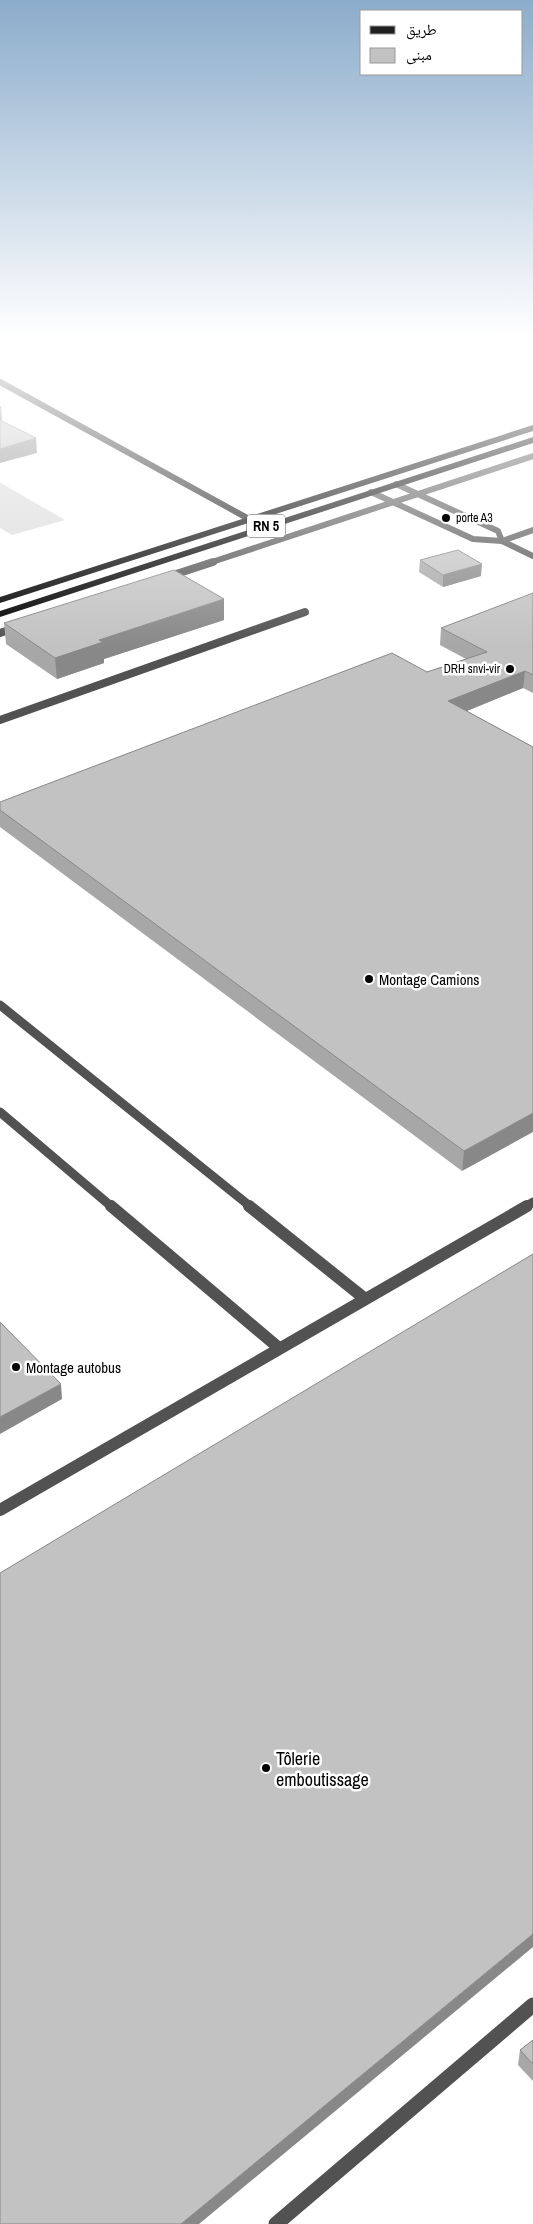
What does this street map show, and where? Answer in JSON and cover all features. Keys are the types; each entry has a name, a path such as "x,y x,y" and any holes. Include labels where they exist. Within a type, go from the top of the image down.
{"highway":[{"name":"RN 5","path":"0,600 496,440"},
{"name":"RN 5","path":"0,614 533,440"}],"street":[{"path":"105,440 248,519"}],"lane":[{"path":"159,580 533,456"},
{"path":"396,484 498,531 502,542"},
{"path":"371,492 473,539 502,542 533,556"},
{"path":"502,542 533,530"},
{"path":"0,720 305,612"},
{"path":"0,633 28,623"},
{"path":"0,1005 364,1298"},
{"path":"0,1112 279,1348"},
{"path":"0,1510 533,1202"},
{"path":"276,2224 533,2005"}],"shaded area":[{"path":"0,483 65,520 12,535 0,528"}],"building":[{"path":"0,440 30,440 0,449"},
{"path":"458,550 482,564 443,575 420,560"},
{"path":"174,570 224,599 99,640 103,642 55,658 4,623"},
{"name":"Montage Camions","path":"533,593 533,675 525,671 448,701 533,747 533,1113 464,1151 0,810 0,802 392,653 427,672 487,652 441,628"},
{"name":"Tôlerie emboutissage","path":"533,1254 533,1934 181,2224 0,2224 0,1573"},
{"name":"Montage autobus","path":"0,1322 61,1384 0,1417"},
{"path":"533,2040 533,2064 520,2050"}],"place":[{"name":"porte A3","path":"446,518"},
{"name":"DRH snvi-vir","path":"510,669"},
{"name":"Montage Camions","path":"369,979"},
{"name":"Montage autobus","path":"16,1367"},
{"name":"Tôlerie emboutissage","path":"266,1768"}]}
